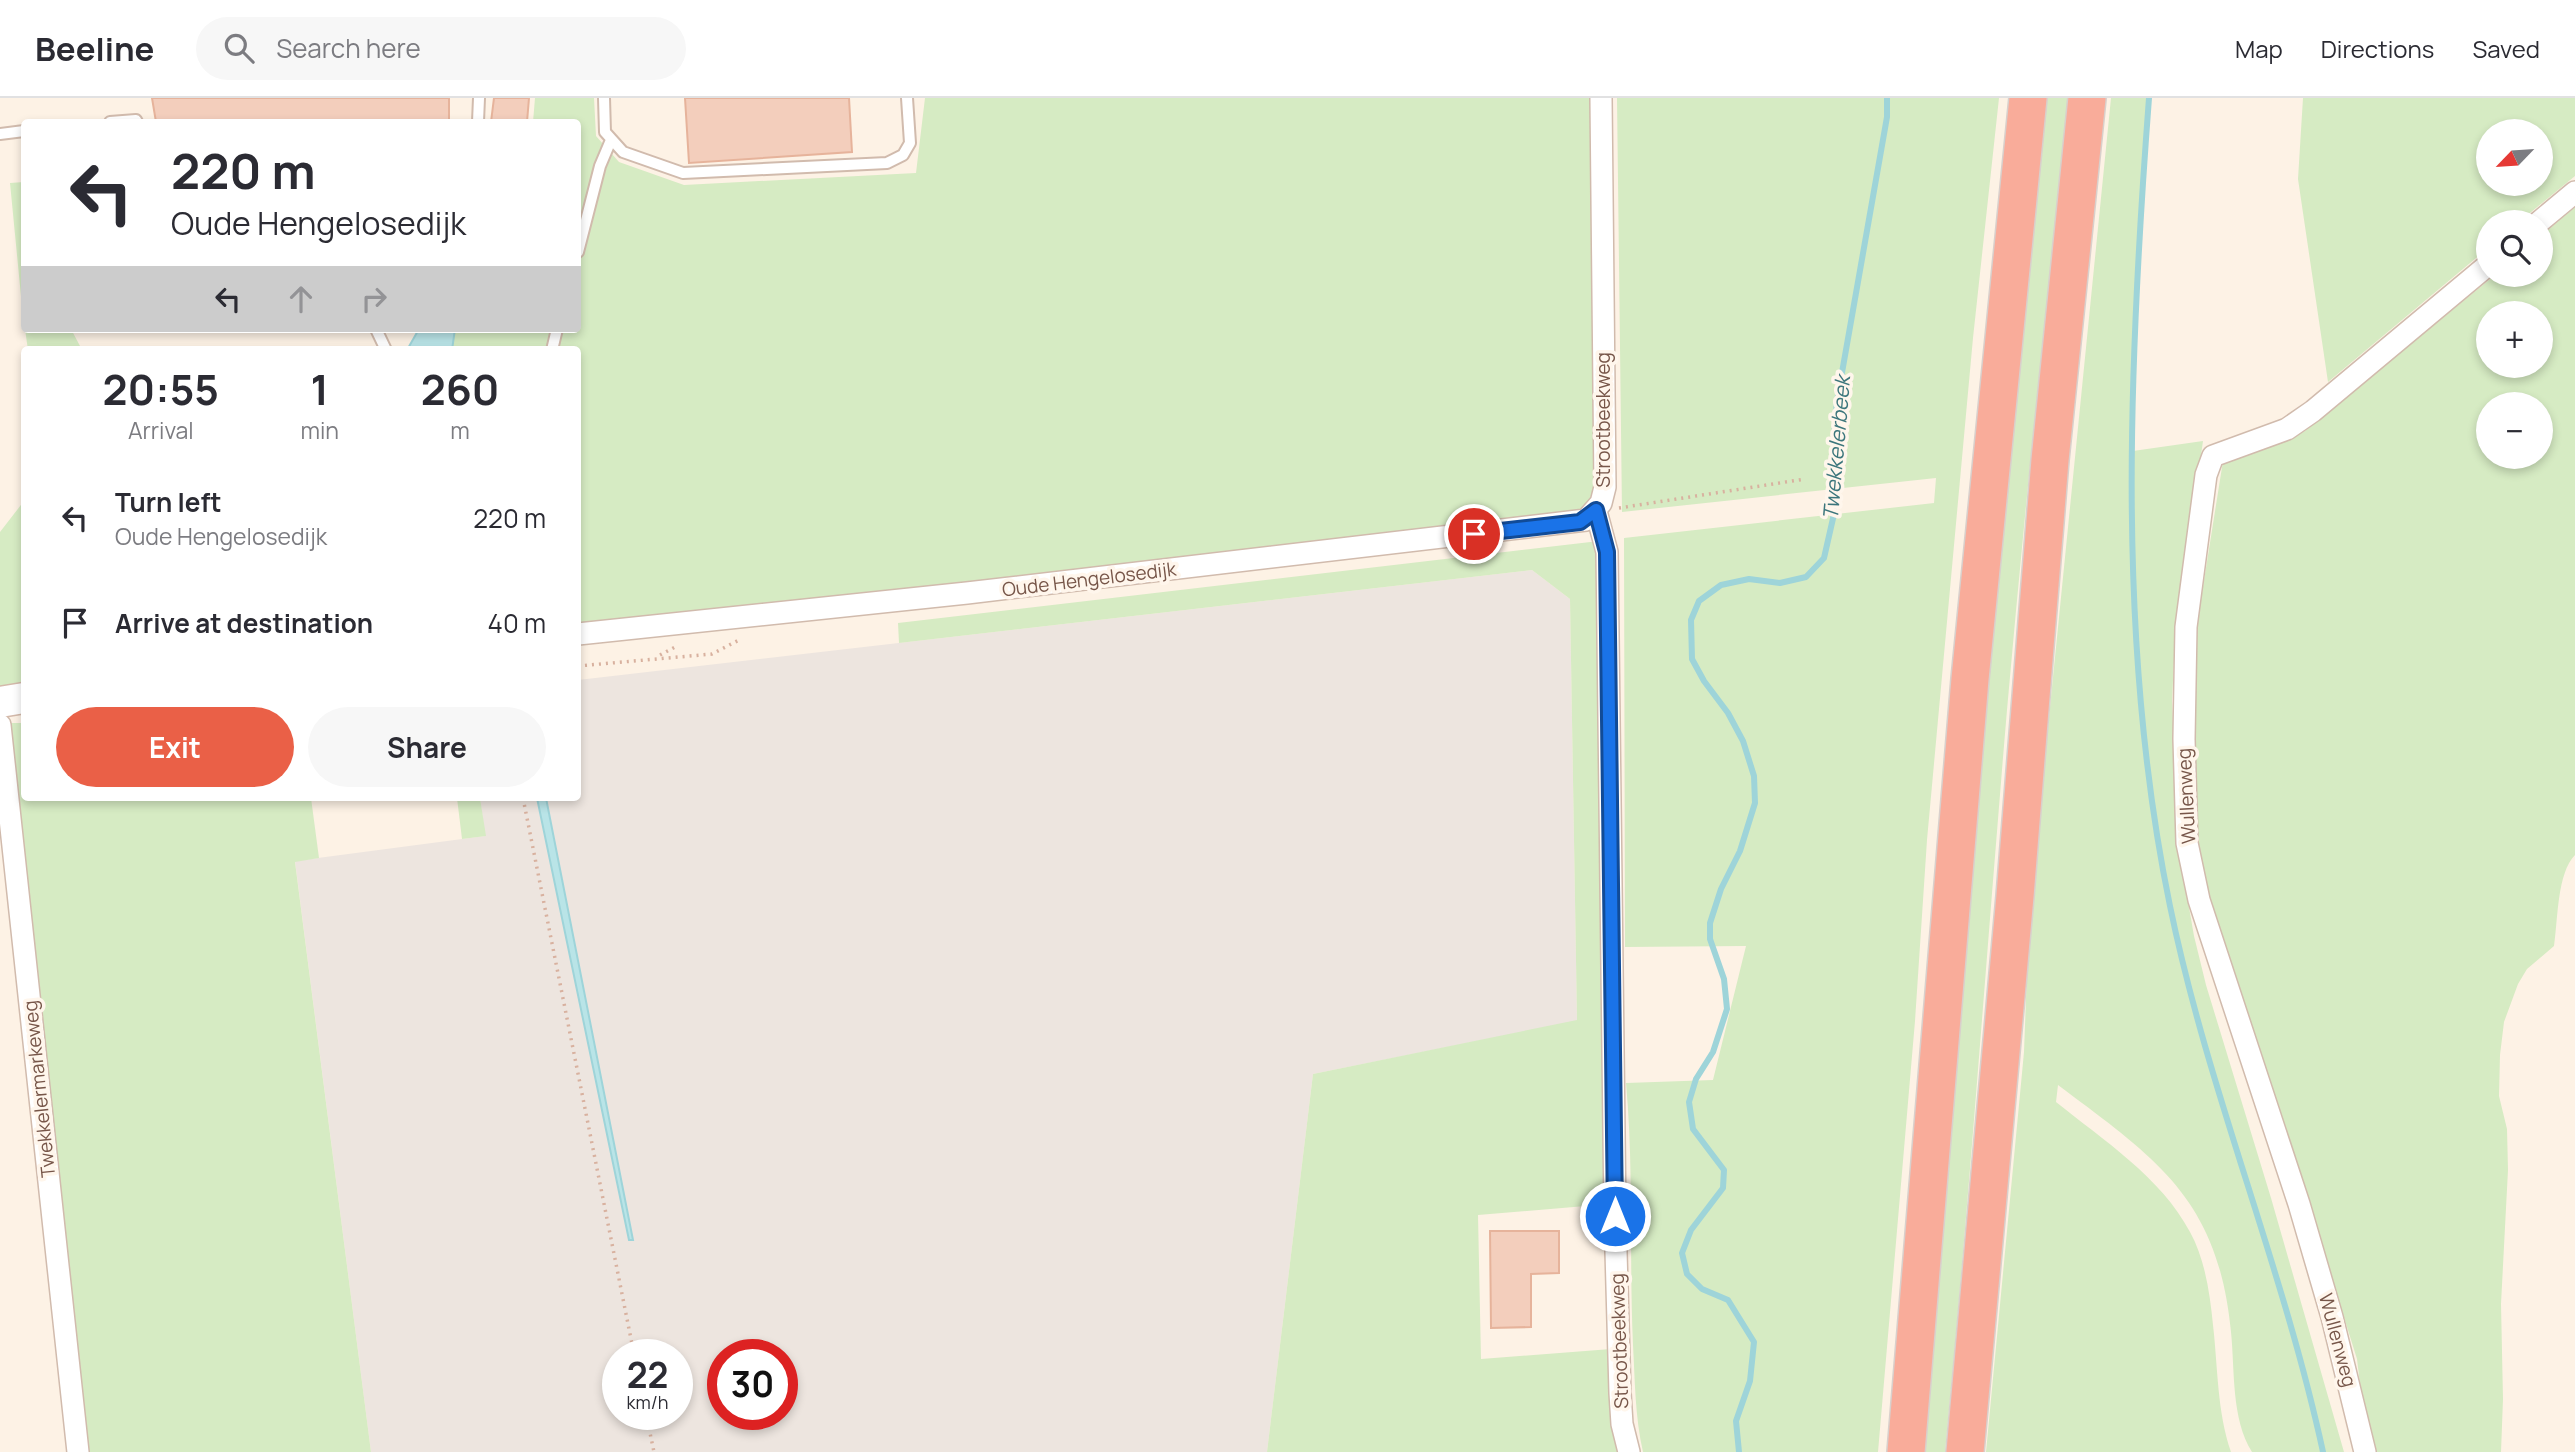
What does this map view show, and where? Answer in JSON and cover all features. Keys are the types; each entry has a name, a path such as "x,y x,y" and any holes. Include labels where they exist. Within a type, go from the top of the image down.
{"highway":[{"path":"1906,1452 1970,679 2028,98"},
{"path":"1965,1452 2015,896 2050,460 2087,98"}],"street":[{"name":"Strootbeekweg","path":"1601,98 1605,487 1604,496 1596,510 1607,552 1615,1216 1620,1393 1622,1423 1629,1452"},
{"path":"2553,210 2575,192"},
{"name":"Wullenweg","path":"2365,1452 2332,1317 2303,1217 2199,900 2187,843 2184,739 2186,627 2206,475 2213,456 2287,429 2314,411 2476,274"},
{"name":"Oude Hengelosedijk","path":"581,634 1580,522 1596,510"},
{"path":"0,702 21,698"},
{"name":"Twekkelermarkeweg","path":"0,725 78,1452"}],"lane":[{"path":"478,119 479,98"},
{"path":"604,98 606,132 623,152 683,173 887,163 903,155 910,143 907,98"},
{"path":"0,134 21,131"},
{"path":"581,240 600,166 611,140"}],"path":[{"path":"1596,510 1805,479"},
{"path":"581,666 712,654 757,629 777,613"},
{"path":"524,801 631,1339"},
{"path":"649,1430 654,1452"}],"shaded area":[{"path":"1532,570 1570,599 1577,1021 1313,1074 1267,1452 371,1452 295,861 485,836 480,801 581,801 581,680"}],"green space":[{"path":"535,98 594,98 596,136 619,162 684,185 916,173 925,98 1591,98 1595,482 1590,497 1575,516 581,629 581,346 453,346 454,333 581,333 581,119 533,119"},
{"path":"1617,98 1999,98 1973,338 1927,840 1915,1021 1878,1452 1643,1452 1637,1412 1633,1345 1630,1149 1626,1083 1713,1080 1746,946 1625,947 1624,538 1934,503 1936,478 1622,512"},
{"path":"2041,98 2070,98 2014,633 1945,1452 1913,1452"},
{"path":"2111,98 2149,98 2137,273 2133,451 2203,441 2175,639 2172,701 2178,844 2194,936 2206,985 2344,1452 2252,1452 2245,1439 2237,1409 2231,1332 2224,1286 2213,1248 2197,1215 2177,1187 2153,1161 2058,1085 2056,1102 2147,1177 2178,1212 2195,1242 2208,1289 2220,1405 2231,1452 1986,1452 2024,1052 2027,972 2043,777"},
{"path":"2303,98 2575,98 2575,176 2553,194 2553,119 2476,119 2476,196 2551,196 2534,210 2476,210 2476,258 2328,382 2298,179"},
{"path":"21,182 21,296 10,183"},
{"path":"2575,207 2575,855 2565,873 2559,897 2554,946 2527,969 2518,984 2504,1022 2499,1096 2507,1129 2508,1170 2501,1304 2501,1452 2368,1452 2357,1359 2332,1279 2275,1129 2206,893 2197,834 2193,675 2199,612 2223,461 2305,431 2480,287 2553,287 2553,226"},
{"path":"26,333 73,333 80,346 27,346"},
{"path":"21,505 21,689 0,691 0,532"},
{"path":"1599,541 1609,1204 1478,1215 1481,1359 1611,1349 1620,1452 1267,1452 1313,1074 1577,1020 1570,599 1532,570 899,643 898,623"},
{"path":"9,723 21,723 21,801 311,801 319,858 295,862 371,1452 84,1452"},
{"path":"457,801 480,801 486,836 462,839"}],"water":[{"path":"417,333 454,333 453,346 409,346"},
{"path":"538,801 547,801 633,1240 629,1240"}],"building":[{"path":"152,98 449,98 449,119 156,119"},
{"path":"494,98 529,98 527,119 491,119"},
{"path":"685,98 849,98 852,152 689,163"},
{"path":"1490,1231 1559,1231 1559,1273 1531,1274 1531,1327 1491,1328"}],"waterway":[{"name":"Twekkelerbeek","path":"1739,1452 1736,1421 1750,1381 1754,1342 1728,1300 1702,1289 1687,1274 1682,1253 1691,1230 1723,1188 1724,1170 1693,1129 1689,1102 1696,1079 1713,1052 1727,1009 1724,979 1710,939 1710,923 1721,889 1740,851 1755,803 1754,776 1743,741 1692,659 1691,620 1699,601 1721,585 1749,579 1780,583 1806,577 1824,558 1834,514 1830,483 1837,401 1887,117 1887,98"},
{"path":"2149,98 2136,299 2132,503 2134,605 2141,707 2153,807 2170,906 2186,975 2204,1043 2288,1315 2323,1452"}],"route":[{"path":"1474,534 1580,522 1596,510 1602,527 1607,552 1615,1216"}]}
